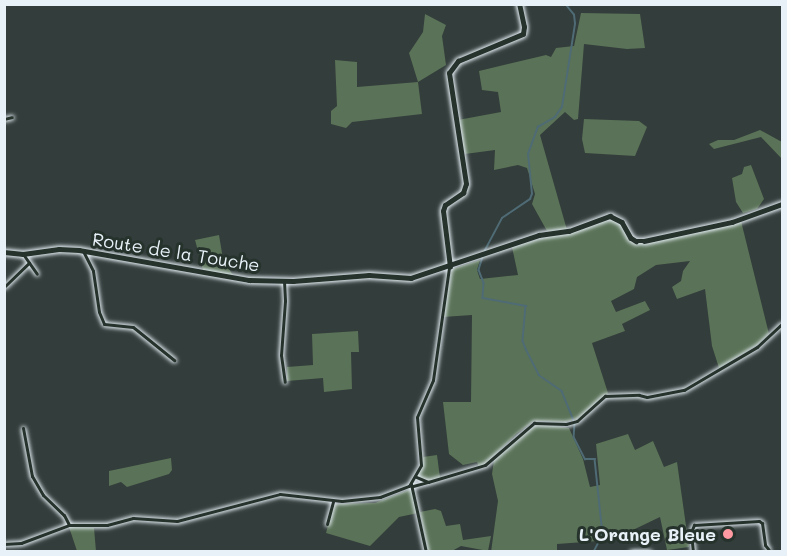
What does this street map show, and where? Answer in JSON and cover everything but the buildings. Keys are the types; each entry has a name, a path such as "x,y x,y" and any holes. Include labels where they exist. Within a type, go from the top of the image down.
{"street":[{"path":"426,552 411,485 422,461 417,417 433,380 450,267 443,211 445,205 463,193 466,184 449,73 458,61 523,34 524,27 519,4"},
{"path":"4,119 12,117"},
{"name":"Route de la Touche","path":"4,252 23,254 59,249 83,251 243,280 284,281 369,275 411,278 450,267 539,235 569,231 610,216 622,222 631,238 644,241 732,222 783,204"},
{"path":"83,251 93,271 99,312 104,324 133,327 147,341 174,360"},
{"path":"23,254 37,274"},
{"path":"4,287 29,263"},
{"path":"284,281 285,301 281,355 285,382"},
{"path":"4,544 21,543 69,525 107,525 133,518 172,522 280,494 333,501 380,497 411,485 485,465 534,423 566,424 585,416 605,396 658,396 698,383 757,347 783,324"},
{"path":"23,428 32,476 43,495 64,515 69,525"},
{"path":"416,477 428,482"},
{"path":"327,524 333,501"},
{"path":"693,552 691,532 694,525 759,521 762,523 765,545 768,551 774,552"},
{"path":"631,552 650,552"}],"green space":[{"path":"581,13 640,14 645,48 627,49 584,44 578,119 574,120 565,112 540,135 567,230 547,231 532,204 535,194 527,168 518,165 494,170 495,150 465,154 458,120 501,112 498,92 482,90 479,71 546,55 551,57 556,48 574,46"},
{"path":"425,14 446,25 442,36 446,65 418,82 409,53 423,32"},
{"path":"335,60 357,62 357,87 418,82 422,114 352,122 346,128 331,124 331,111 337,106"},
{"path":"584,119 639,121 647,127 635,156 585,153 582,139"},
{"path":"760,130 782,142 782,159 761,137 714,149 709,144 718,140 734,140"},
{"path":"751,165 764,199 757,209 743,213 736,202 732,178 742,174 744,167"},
{"path":"607,219 618,221 629,240 637,243 741,221 769,334 757,345 719,368 712,346 705,289 677,299 672,287 681,281 683,271 690,261 656,265 637,277 634,289 611,301 616,312 645,301 650,310 622,324 625,331 592,343 608,393 577,419 565,422 534,421 516,434 487,463 479,467 477,462 463,465 449,454 443,402 471,402 472,315 443,317 452,269 480,260 477,270 480,279 518,275 512,247"},
{"path":"219,235 223,259 234,277 203,270 195,240"},
{"path":"358,331 359,352 351,352 352,389 324,392 323,378 287,381 287,367 313,365 312,334"},
{"path":"539,424 569,428 583,459 590,487 600,485 596,444 628,434 635,450 653,441 664,467 677,462 689,547 667,550 660,517 612,540 557,544 557,551 491,552 498,501 492,474 494,460 523,432"},
{"path":"437,455 440,478 428,481 418,476 423,457"},
{"path":"171,458 172,470 169,474 127,487 121,482 109,486 109,471"},
{"path":"411,489 418,513 399,517 370,546 326,533 334,504 375,503"},
{"path":"435,509 441,511 446,526 460,524 463,540 491,536 488,551 461,546 452,551 428,551 420,512"},
{"path":"69,527 94,528 96,551 77,551"}],"waterway":[{"path":"484,252 502,218 530,199 532,194 528,154 538,127 555,117 562,107 575,24 574,15 565,4"},
{"path":"483,257 479,270 484,283 483,298 526,306 523,341 526,349 539,375 562,391 574,420"},
{"path":"575,424 574,437 585,459 595,459 603,535 594,552"}],"place":[{"name":"L'Orange Bleue","path":"728,534"}]}
